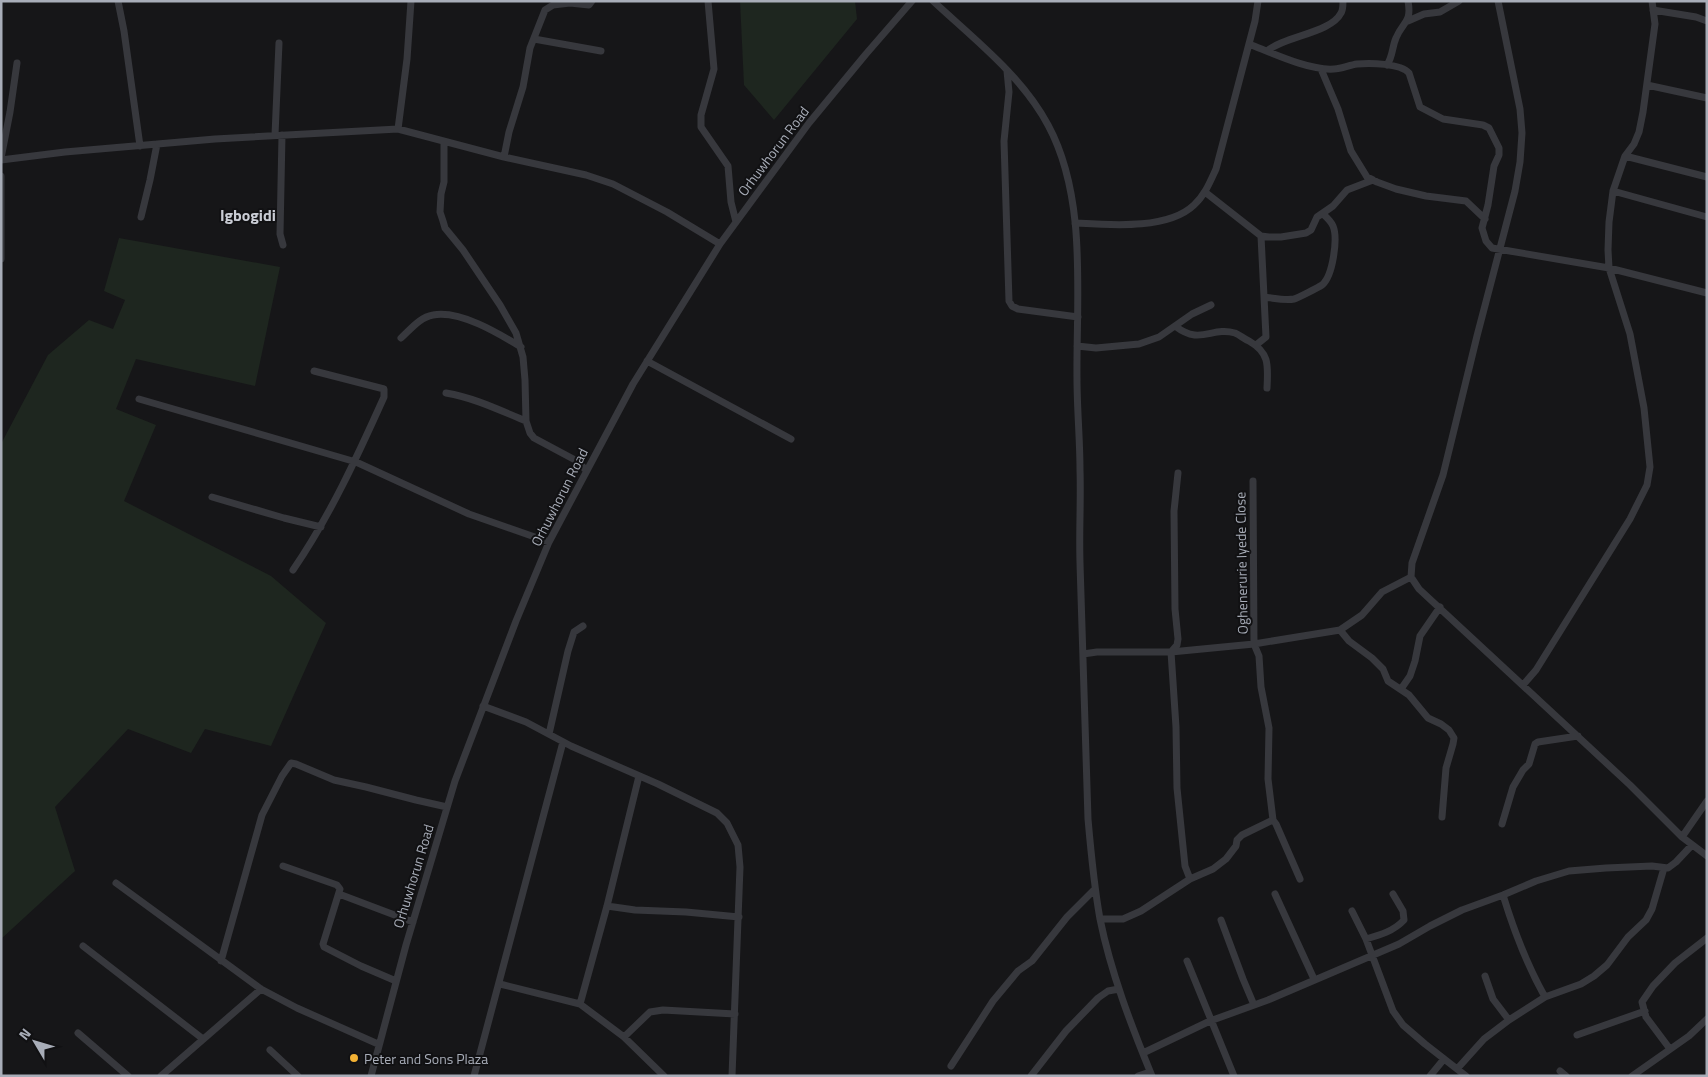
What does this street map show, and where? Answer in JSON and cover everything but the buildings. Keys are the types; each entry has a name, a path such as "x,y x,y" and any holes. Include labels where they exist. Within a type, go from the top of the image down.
{"street":[{"path":"118,1 140,146"},
{"path":"398,129 407,59 411,1"},
{"path":"504,157 509,132 523,87 528,59 546,10 554,5 570,3 589,5 592,1"},
{"path":"708,1 714,69 701,115 701,127 728,166 730,202 736,222"},
{"name":"Orhuwhorun Road","path":"370,1076 455,781 549,542 586,470 647,361 720,244 808,123 912,1"},
{"path":"933,1 1008,71 1032,99 1049,126 1060,151 1069,182 1075,223 1078,317 1080,561 1088,820 1100,919 1119,988 1151,1074 1138,1076"},
{"path":"1075,223 1126,224 1165,221 1180,216 1194,206 1206,192 1216,169 1249,44 1258,1"},
{"path":"1267,51 1274,45 1308,34 1336,19 1342,12 1343,1"},
{"path":"1387,65 1391,59 1395,40 1408,21 1410,10 1408,1"},
{"path":"1408,21 1424,14 1440,12 1459,1"},
{"path":"1498,1 1520,109 1522,133 1520,162 1515,191 1442,475 1412,563 1411,578 1419,589 1630,785 1682,837 1707,856"},
{"path":"1523,685 1536,670 1630,519 1647,485 1650,467 1644,408 1630,334 1609,268 1609,222 1613,191 1625,156 1634,144 1639,132 1655,24 1652,1"},
{"path":"1653,10 1696,17 1707,21"},
{"path":"534,39 601,51"},
{"path":"279,43 278,135 280,234 283,245"},
{"path":"1249,44 1321,69 1335,70 1356,64 1387,65 1408,71 1420,107 1443,119 1483,125 1489,128 1498,148 1499,156 1494,166 1482,228 1486,241 1492,248 1609,268 1707,293"},
{"path":"17,63 1,159 157,144 398,129 504,157 586,175 613,184 668,212 720,244"},
{"path":"1321,69 1338,110 1351,151 1367,177 1396,189 1426,196 1466,201 1485,219"},
{"path":"1008,71 1009,92 1004,141 1009,301 1012,306 1018,309 1078,317"},
{"path":"1647,85 1707,98"},
{"path":"444,141 444,182 440,212 442,221 445,228 463,250 500,305 516,333 521,347 526,380 526,421 530,433 534,438 577,461 586,470"},
{"path":"140,217 157,144"},
{"path":"1625,156 1707,177"},
{"path":"1,176 1,259"},
{"path":"1206,192 1261,236 1269,238 1306,233 1310,230 1317,217 1333,206 1347,190 1373,180"},
{"path":"1613,191 1707,217"},
{"path":"1264,297 1288,300 1297,299 1322,285 1328,276 1332,263 1334,236 1333,225 1322,214"},
{"path":"1256,345 1266,336 1261,236"},
{"path":"1077,346 1104,348 1139,344 1159,337 1192,314 1211,305"},
{"path":"401,338 424,318 432,315 444,315 474,322 521,347"},
{"path":"1175,326 1191,336 1228,332 1237,334 1256,345 1266,359 1268,368 1266,388"},
{"path":"647,361 791,439"},
{"path":"293,570 313,541 356,462 384,397 384,389 314,371"},
{"path":"446,393 466,396 481,401 526,421"},
{"path":"139,399 356,462 469,514 549,542"},
{"path":"1178,473 1174,511 1175,609 1178,639 1177,645 1172,652 1177,788 1185,866 1190,879"},
{"name":"Oghenerurie Iyede Close","path":"1252,481 1254,644 1259,656 1261,687 1268,728 1268,779 1273,820 1300,879"},
{"path":"212,497 320,527"},
{"path":"1083,654 1097,652 1172,652 1254,644 1340,630 1362,615 1382,592 1411,578"},
{"path":"1401,689 1410,676 1420,636 1440,607"},
{"path":"549,734 568,651 574,632 583,626"},
{"path":"1340,630 1349,641 1383,669 1388,681 1409,695 1428,718 1449,730 1454,738 1446,768 1442,817"},
{"path":"483,706 526,722 563,742 717,813 727,823 738,845 740,867 736,1014 732,1076"},
{"path":"1502,824 1513,787 1529,764 1535,744 1578,736"},
{"path":"474,1076 563,742"},
{"path":"221,961 262,816 282,776 291,764 296,764 334,780 366,786 447,807"},
{"path":"580,1004 607,906 639,776"},
{"path":"1682,837 1707,801"},
{"path":"1100,919 1122,919 1140,911 1190,879 1213,869 1226,859 1242,835 1273,820"},
{"path":"1143,1053 1210,1021 1254,1005 1399,944 1462,910 1536,881 1569,871 1652,866 1668,868 1692,845"},
{"path":"284,866 338,885 340,889 323,944 324,947 396,981"},
{"path":"1458,1069 1484,1038 1509,1020 1545,997 1580,984 1594,976 1607,965 1628,937 1646,920 1652,909 1664,868"},
{"path":"116,884 261,989 305,1012 378,1044"},
{"path":"951,1066 993,1001 1018,970 1032,960 1067,917 1095,889"},
{"path":"339,894 413,922"},
{"path":"1275,894 1314,979"},
{"path":"1366,939 1386,933 1399,926 1404,920 1403,911 1393,894"},
{"path":"1503,895 1514,933 1532,974 1545,997"},
{"path":"607,906 634,910 739,917"},
{"path":"1352,911 1366,939 1393,1011 1403,1024 1466,1076"},
{"path":"1221,920 1254,1005"},
{"path":"1670,1049 1646,1017 1642,1002 1653,986 1675,963 1707,938"},
{"path":"83,946 203,1040"},
{"path":"1186,960 1234,1076"},
{"path":"1484,976 1493,999 1509,1020"},
{"path":"500,984 580,1004 624,1037 664,1076"},
{"path":"1031,1076 1066,1031 1098,998 1108,991 1119,988"},
{"path":"161,1076 261,989"},
{"path":"624,1037 650,1012 664,1010 736,1014"},
{"path":"1577,1036 1644,1011"},
{"path":"1632,1076 1641,1073 1689,1036 1707,1019"},
{"path":"78,1033 128,1076"},
{"path":"270,1050 298,1076"},
{"path":"1430,1076 1444,1058"}],"shaded area":[{"path":"740,1 855,1 857,19 774,120 744,85"},
{"path":"119,238 280,267 255,386 136,359 116,409 156,425 124,501 271,576 326,623 271,746 205,729 191,753 128,729 55,807 75,871 1,939 1,444 48,355 89,320 113,329 125,300 104,291"}],"place":[{"name":"Peter and Sons Plaza","path":"354,1058"}],"district":[{"name":"Igbogidi","path":"248,215"}]}
